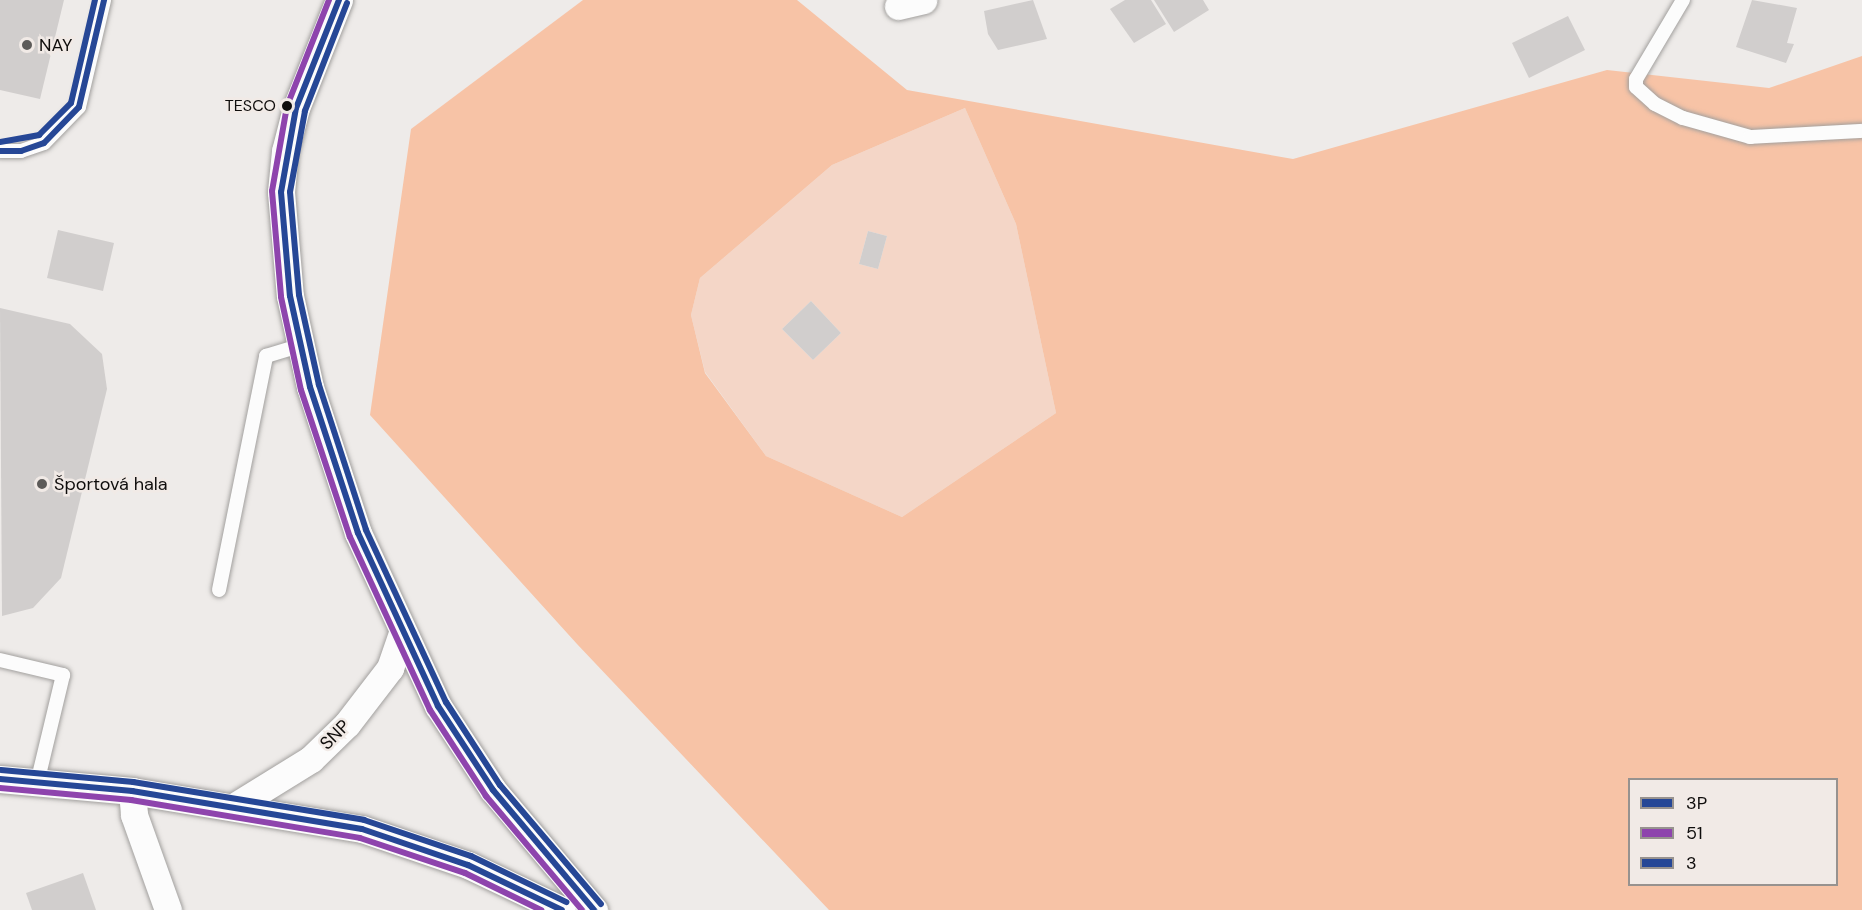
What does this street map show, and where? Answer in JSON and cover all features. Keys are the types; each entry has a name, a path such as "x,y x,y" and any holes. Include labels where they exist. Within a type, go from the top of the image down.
{"street":[{"path":"339,0 318,47 285,151 281,221 301,345 330,453 402,634 438,706 476,765 532,839 594,910"},
{"name":"SNP","path":"235,806 311,759 347,724 390,668 402,634"},
{"path":"0,779 132,791 341,824 418,845 562,910"},
{"path":"132,791 134,815 168,910"}],"lane":[{"path":"0,151 21,151 44,143 79,107 104,0"},
{"path":"1683,0 1636,79 1636,87 1655,104 1683,118 1750,137 1862,131"},
{"path":"219,590 266,356 301,345"},
{"path":"0,660 63,675 37,783"}],"shaded area":[{"path":"583,0 797,0 907,90 1293,159 1607,70 1769,88 1862,56 1862,910 829,910 577,644 370,415 411,129","holes":["965,108 1016,224 1056,413 902,517 766,456 705,373 691,315 700,278 832,165"]},
{"path":"965,108 1016,224 1056,413 902,517 766,456 705,372 691,315 700,278 832,165","holes":["868,231 887,236 878,269 859,264","811,301 841,333 813,360 782,329"]}],"building":[{"name":"NAY","path":"0,0 64,0 40,99 0,90"},
{"path":"1033,0 1047,39 998,50 988,34 984,11"},
{"path":"1125,0 1151,0 1166,24 1134,43 1110,9"},
{"path":"1154,0 1203,0 1209,10 1174,32"},
{"path":"1752,0 1797,8 1787,43 1794,44 1786,63 1736,47"},
{"path":"1568,16 1585,50 1529,78 1512,43"},
{"path":"58,230 114,243 103,291 47,278"},
{"path":"868,231 887,236 878,269 859,264"},
{"path":"811,301 841,333 813,360 782,329"},
{"name":"Športová hala","path":"0,308 70,324 102,354 107,389 61,578 33,608 2,616"},
{"path":"83,873 96,910 32,910 26,893"}],"transit line":[{"name":"3","path":"0,142 39,135 71,103 95,0"},
{"name":"3P","path":"0,151 21,151 44,143 79,107 104,0"},
{"name":"51","path":"329,0 287,106 272,191 281,297 301,390 350,537 430,710 486,796 582,910"},
{"name":"3P","path":"339,0 296,108 281,192 290,296 310,387 358,533 438,706 493,790 594,910"},
{"name":"3","path":"347,3 305,111 290,192 299,295 319,385 366,530 446,702 500,785 601,904"},
{"name":"3","path":"1,770 133,782 364,820 471,856 566,902"},
{"name":"3P","path":"0,779 132,791 362,829 468,865 562,910"},
{"name":"51","path":"0,788 131,800 360,838 465,873 541,910"}],"place":[{"name":"NAY","path":"27,45"},
{"name":"TESCO","path":"287,106"},
{"name":"Športová hala","path":"42,484"}]}
